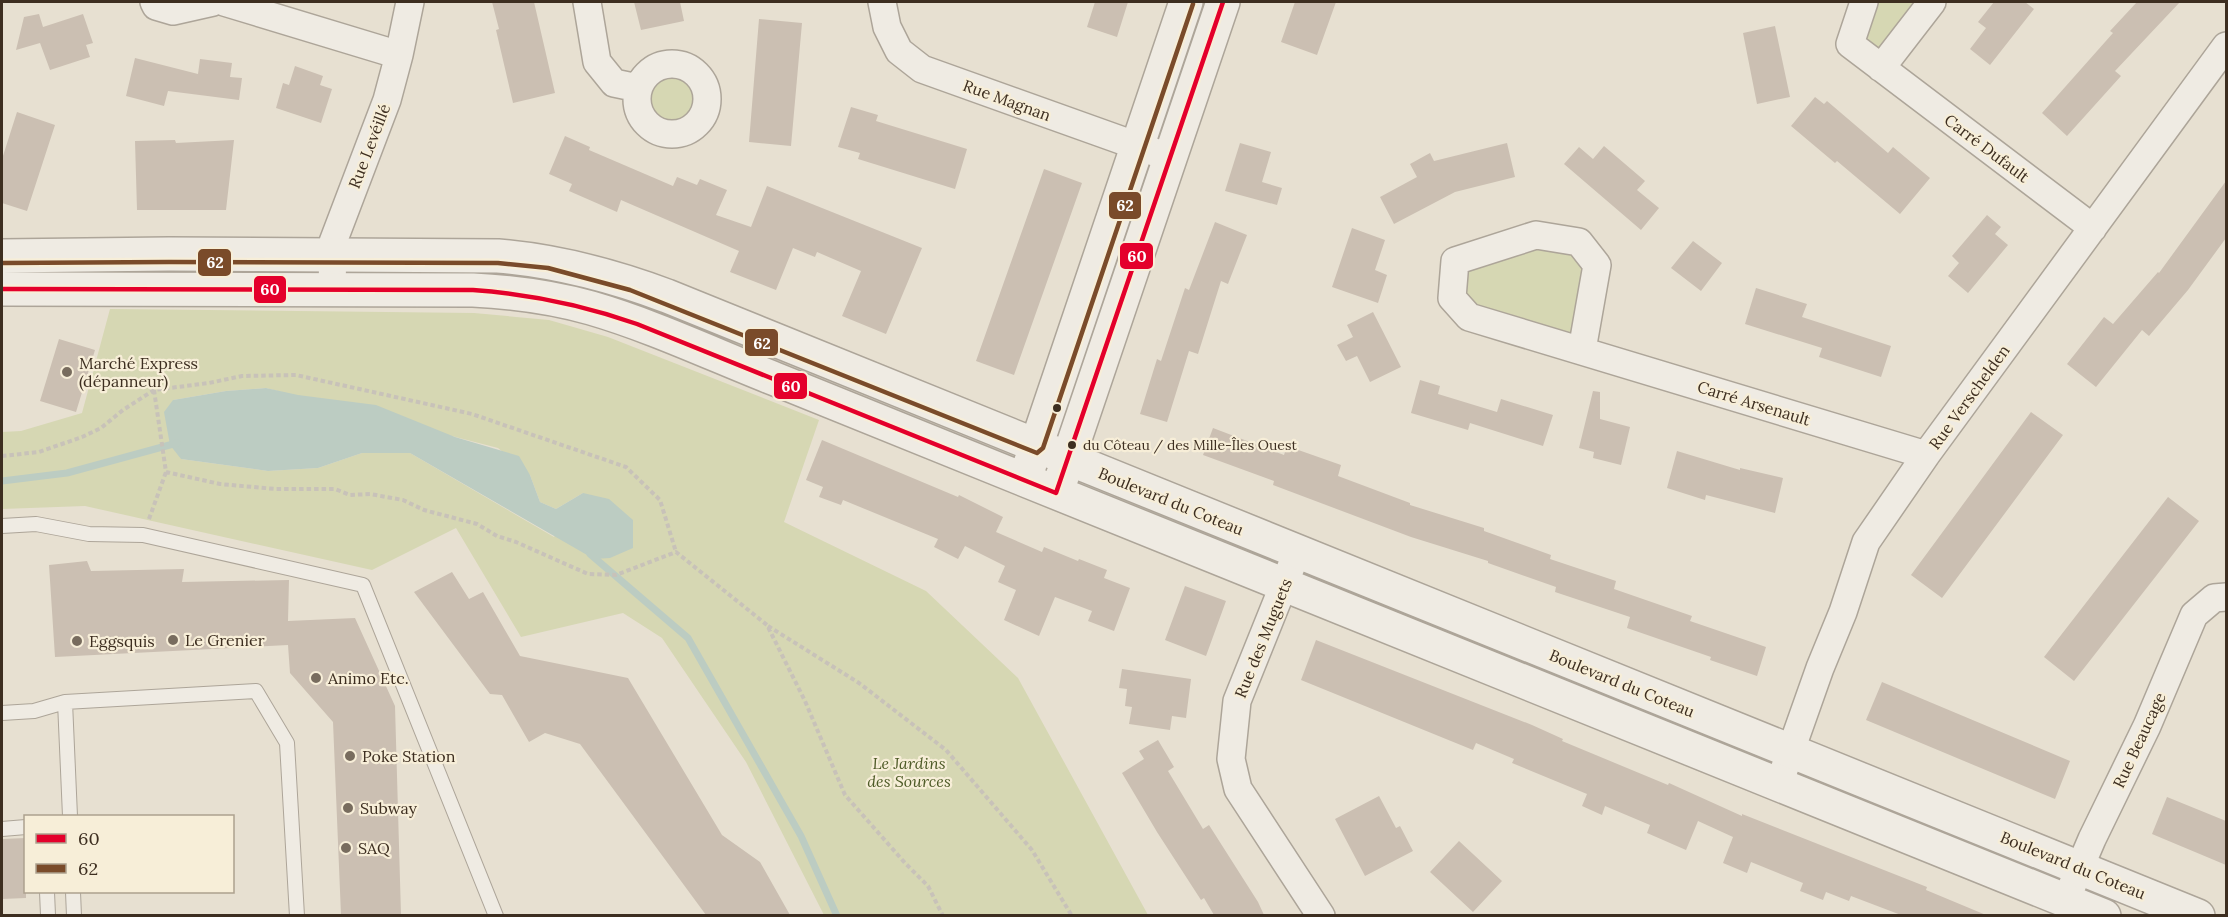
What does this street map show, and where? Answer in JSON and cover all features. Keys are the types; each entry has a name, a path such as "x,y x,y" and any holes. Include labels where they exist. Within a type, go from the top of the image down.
{"street":[{"path":"154,2 156,6 172,11 213,2"},
{"path":"224,2 399,55"},
{"name":"Rue Levéillé","path":"332,290 331,255 335,234 387,100 410,2"},
{"path":"587,2 597,62 614,83 638,88"},
{"name":"Rue Magnan","path":"882,2 886,27 899,51 922,69 1171,157"},
{"path":"1024,480 1186,2"},
{"path":"1056,493 1223,2"},
{"name":"Carré Dufault","path":"1864,2 1850,44 2093,228"},
{"path":"1881,68 1932,2"},
{"name":"Rue Verschelden","path":"1779,784 1820,668 1844,612 1866,542 1926,455 2226,46"},
{"name":"Carré Arsenault","path":"1582,350 1597,265 1579,242 1536,234 1455,261 1452,298 1469,317 1926,455"},
{"name":"Boulevard du Coteau","path":"8,256 498,256 549,261 598,272 667,297 2198,915"},
{"path":"8,289 501,292 549,298 590,308 753,370 2104,915"},
{"name":"Rue des Muguets","path":"1297,552 1237,701 1231,759 1238,789 1321,915"},
{"name":"Rue Beaucage","path":"2066,900 2147,726 2194,615 2214,598 2226,597"}],"lane":[{"path":"8,256 8,289"},
{"path":"2,526 36,524 89,534 143,535 363,585 496,915"},
{"path":"2,712 34,711 65,702 256,691 287,743 297,915"},
{"path":"65,702 70,815"},
{"path":"2,829 24,827"},
{"path":"46,893 48,915"},
{"path":"74,893 74,915"}],"path":[{"path":"2,456 39,452 82,437 101,428 123,410 154,390 242,376 296,375 472,414 626,467 660,500 676,552 767,625 859,683 946,750 1032,850 1072,915"},
{"path":"143,535 166,472 154,390"},
{"path":"166,472 220,484 276,489 335,489 350,495 370,494 403,500 424,510 477,524 497,536 588,574 616,575 676,552"},
{"path":"767,625 805,701 845,795 928,886 943,915"}],"green space":[{"path":"1873,2 1923,2 1885,50 1870,45 1863,35"},
{"path":"672,72 691,80 699,99 691,118 672,126 653,118 645,99 653,80"},
{"path":"1534,243 1572,250 1585,272 1576,340 1471,310 1460,295 1460,268"},
{"name":"Le Jardins des Sources","path":"110,309 474,313 549,320 608,337 819,420 784,522 926,591 1018,678 1148,915 824,915 746,762 662,638 623,613 521,637 456,528 372,570 85,506 2,509 2,432 21,431 82,413","holes":["266,388 498,448 530,475 540,502 556,509 583,493 554,537 410,453 362,453 318,468 268,471 181,459 173,400 226,391"]}],"shaded area":[{"path":"266,388 298,395 376,405 455,437 519,456 530,475 540,502 556,509 583,493 609,499 633,520 633,548 610,558 594,559 410,453 362,453 318,468 268,471 181,459 170,445 164,412 173,400 226,391"}],"building":[{"path":"492,2 534,2 555,93 513,103"},
{"path":"634,2 680,2 684,21 641,30"},
{"path":"1095,2 1128,2 1117,37 1087,27"},
{"path":"1295,2 1336,2 1317,55 1281,42"},
{"path":"1994,2 2025,2 2034,9 1990,65 1970,49 1986,28 1978,22"},
{"path":"2137,2 2180,2 2115,71 2121,76 2067,136 2042,113 2113,33 2110,31"},
{"path":"39,14 43,27 83,14 93,43 86,45 90,57 50,70 40,43 16,50 24,17"},
{"path":"759,19 802,23 791,146 749,142"},
{"path":"1775,26 1790,97 1757,104 1743,33"},
{"path":"135,58 198,74 200,59 232,63 230,77 242,78 239,100 168,91 164,106 126,96"},
{"path":"295,66 323,76 320,85 332,89 321,123 276,108 283,83 289,85"},
{"path":"1815,97 1824,104 1827,101 1888,153 1893,147 1930,178 1900,214 1791,126"},
{"path":"851,107 878,115 876,121 967,149 955,189 858,159 860,153 838,147"},
{"path":"17,112 55,125 27,211 2,203 2,159"},
{"path":"565,136 590,147 589,150 673,186 677,177 697,185 700,179 727,190 716,215 751,227 767,186 922,248 886,334 842,316 861,271 817,252 815,257 793,248 776,290 730,272 739,251 621,200 617,212 569,191 572,184 549,174"},
{"path":"175,140 176,143 234,140 226,210 137,210 135,141"},
{"path":"1240,143 1271,152 1262,182 1282,188 1277,205 1225,191"},
{"path":"1507,143 1515,177 1455,192 1394,224 1380,197 1417,177 1410,164 1430,153 1434,161"},
{"path":"1604,146 1645,181 1637,190 1659,208 1641,230 1564,164 1579,147 1593,159"},
{"path":"1044,169 1082,183 1014,375 976,361"},
{"path":"2226,181 2226,238 2188,290 2149,336 2142,330 2096,387 2067,364 2104,317 2113,324 2159,273"},
{"path":"1987,215 2001,227 1995,234 2008,245 1968,293 1948,276 1959,263 1952,256"},
{"path":"1215,222 1247,235 1228,284 1221,281 1198,354 1189,351 1167,422 1140,414 1157,359 1161,361 1185,288 1189,290"},
{"path":"1352,228 1385,240 1375,270 1387,275 1378,303 1332,287"},
{"path":"1693,241 1722,263 1701,291 1671,268"},
{"path":"1756,288 1807,304 1802,317 1891,346 1881,377 1819,357 1822,348 1745,324"},
{"path":"1373,312 1401,367 1370,382 1357,356 1346,361 1337,345 1353,337 1347,325"},
{"path":"59,339 95,350 76,412 40,401"},
{"path":"1420,380 1440,386 1438,394 1497,412 1501,399 1553,415 1543,446 1470,423 1468,430 1411,413"},
{"path":"1593,391 1600,392 1600,419 1630,427 1621,465 1593,458 1594,452 1579,448"},
{"path":"2031,412 2063,435 1942,598 1911,575"},
{"path":"1213,428 1284,455 1287,446 1341,465 1338,476 1410,503 1410,505 1484,528 1484,531 1551,555 1550,559 1616,581 1614,589 1692,616 1690,621 1766,647 1757,676 1710,660 1711,657 1627,628 1630,617 1555,592 1556,587 1488,563 1488,561 1411,537 1273,485 1274,481 1203,455"},
{"path":"822,440 958,497 959,495 1003,517 996,532 1042,552 1044,547 1107,570 1104,578 1130,588 1114,631 1088,621 1092,611 1055,597 1039,636 1004,620 1016,590 998,582 1005,566 965,546 958,559 934,547 938,539 843,500 841,505 819,497 823,487 806,480"},
{"path":"1677,451 1740,470 1740,468 1783,478 1775,513 1706,495 1705,500 1667,488"},
{"path":"2168,497 2199,521 2074,681 2044,657"},
{"path":"87,561 91,571 184,569 182,582 289,580 288,621 355,618 395,706 401,915 341,915 333,722 290,673 288,645 55,657 49,565"},
{"path":"452,572 469,599 483,592 520,656 628,678 722,835 760,862 790,915 706,915 580,744 545,733 529,742 502,695 490,694 414,592"},
{"path":"1185,586 1226,601 1206,656 1165,640"},
{"path":"1316,640 1532,725 1563,739 1562,741 1668,785 1669,783 1742,816 1742,814 1927,887 1926,890 1986,915 1901,915 1851,896 1849,901 1826,892 1823,900 1800,891 1803,883 1751,862 1747,873 1723,863 1733,837 1698,821 1686,850 1647,833 1650,825 1605,806 1602,815 1582,806 1587,794 1512,763 1514,759 1476,743 1473,750 1301,680"},
{"path":"1122,669 1191,679 1186,718 1172,716 1170,730 1129,724 1132,707 1125,706 1127,689 1119,688"},
{"path":"1882,682 2070,761 2055,799 1866,720"},
{"path":"1158,740 1174,767 1168,771 1203,829 1209,825 1264,915 1214,915 1204,898 1201,900 1157,832 1122,773 1144,759 1139,751"},
{"path":"1379,796 1396,828 1400,826 1413,851 1365,876 1335,819"},
{"path":"2167,797 2226,821 2226,865 2152,834"},
{"path":"24,838 24,893 26,893 26,898 2,899 2,839"},
{"path":"1459,841 1502,881 1473,912 1430,872"}],"waterway":[{"path":"2,481 67,473 177,443"},
{"path":"590,554 688,638 801,836 837,916"}],"transit line":[{"name":"60","path":"2,289 473,290 556,301 637,324 1056,493 1223,2"},
{"name":"62","path":"2,263 498,263 548,268 630,290 1037,453 1043,448 1193,4"}],"place":[{"name":"Marché Express (dépanneur)","path":"67,372"},
{"name":"du Côteau / des Mille-Îles Ouest","path":"1072,445"},
{"name":"Le Grenier","path":"173,640"},
{"name":"Eggsquis","path":"77,641"},
{"name":"Animo Etc.","path":"316,678"},
{"name":"Poke Station","path":"350,756"},
{"name":"Subway","path":"348,808"},
{"name":"SAQ","path":"346,848"}]}
